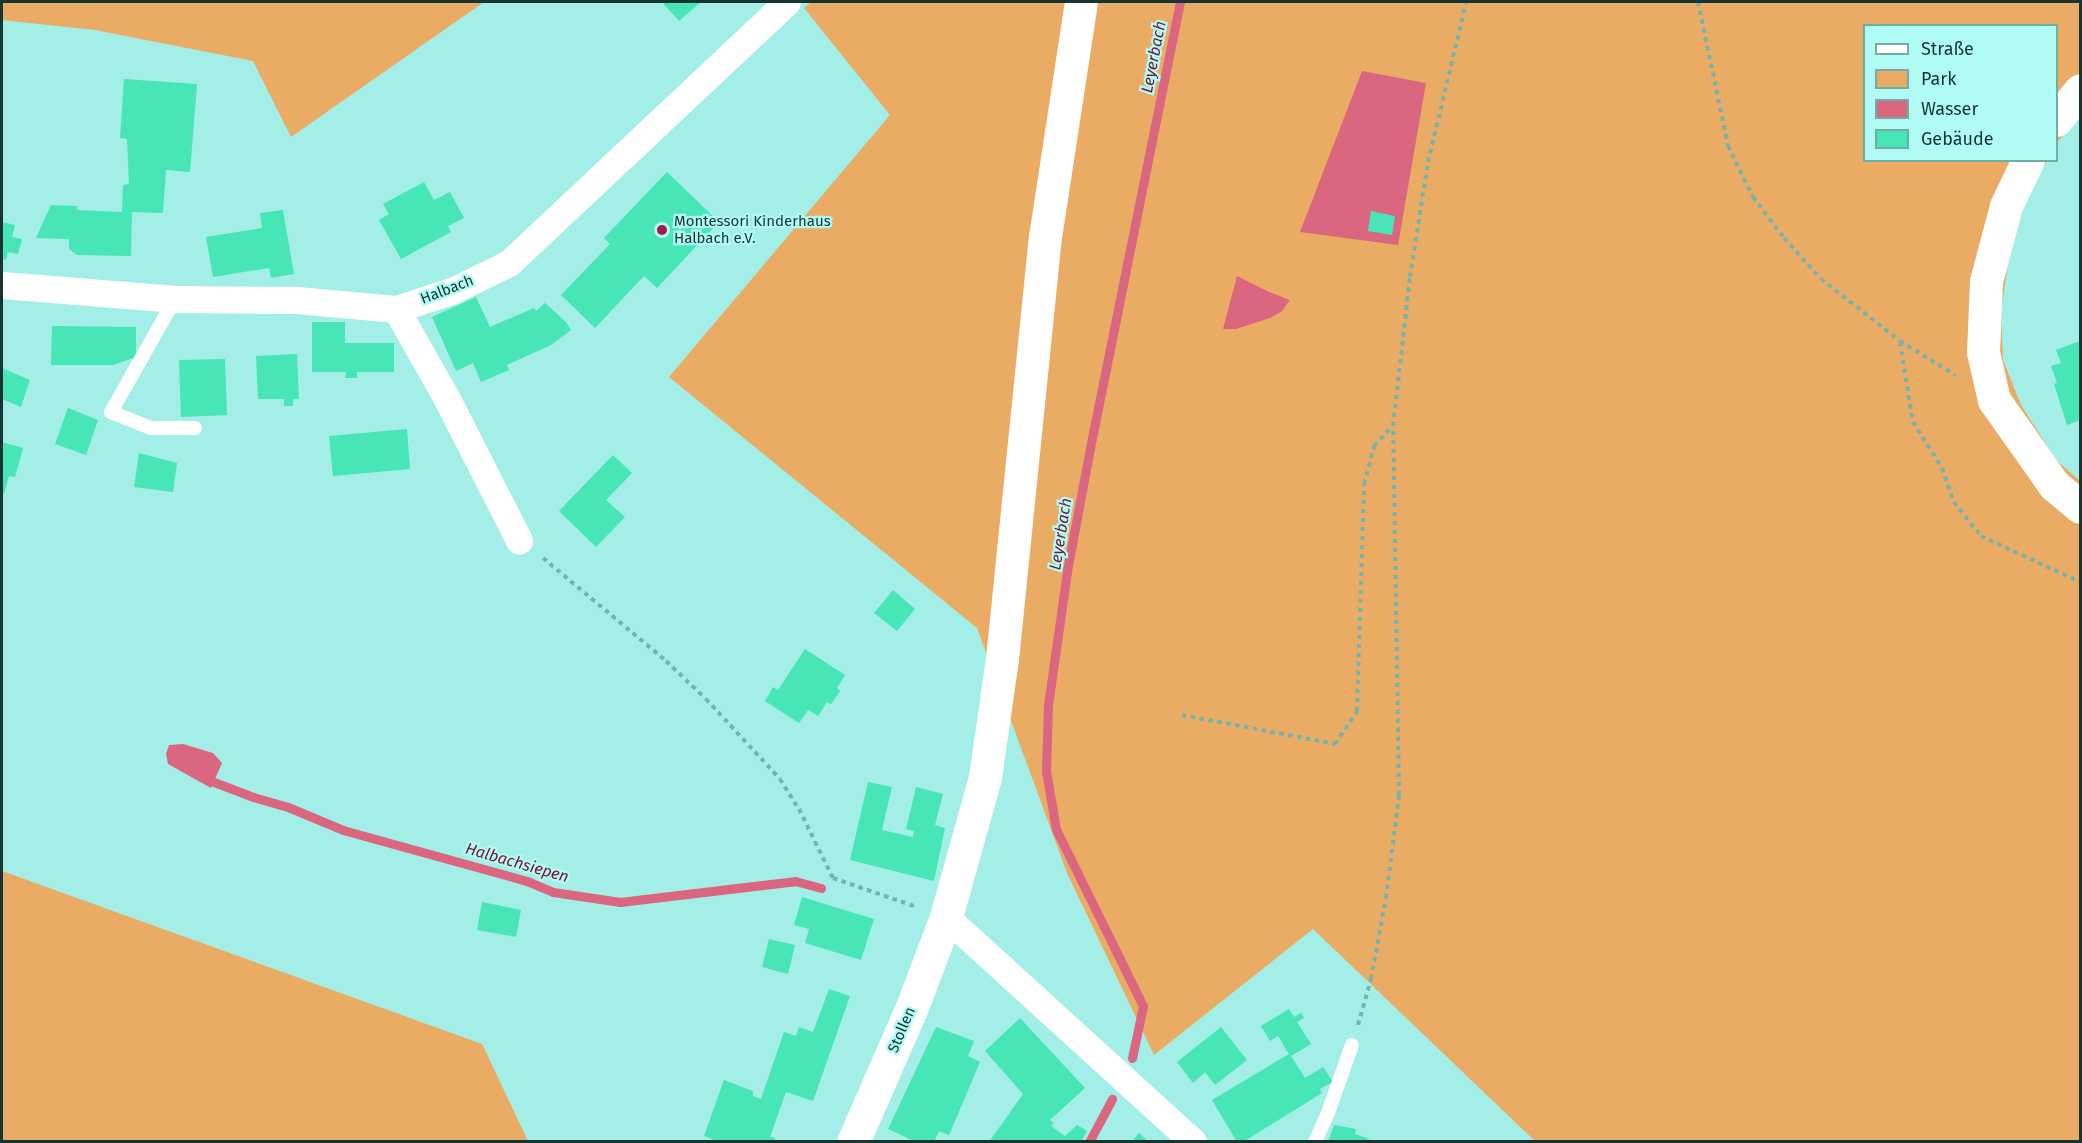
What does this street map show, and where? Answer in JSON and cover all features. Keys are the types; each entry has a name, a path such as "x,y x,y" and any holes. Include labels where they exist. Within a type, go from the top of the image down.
{"main road":[{"name":"Stollen","path":"853,1142 912,1007 946,917 985,777 1002,659 1045,237 1081,2"},
{"path":"2058,118 2080,90"},
{"path":"2027,162 2006,206 1986,281 1983,352 1994,400 2054,485 2080,507"}],"street":[{"name":"Halbach","path":"2,285 175,299 297,300 396,309 454,290 509,263 787,2"},
{"path":"396,309 446,397 519,540"},
{"path":"946,917 1192,1142"}],"lane":[{"path":"175,299 111,412 152,428 195,428"},
{"path":"1315,1142 1328,1113 1352,1045"}],"path":[{"path":"1352,1045 1371,979 1386,898 1399,795 1393,426 1410,277 1428,162 1466,2"},
{"path":"1698,2 1728,146 1753,197 1784,238 1821,279 1900,341 1960,379 1970,373 1987,369"},
{"path":"1900,341 1913,422 1942,468 1954,502 1981,536 2080,582"},
{"path":"1182,715 1335,744 1357,711 1364,484 1374,446 1393,426"},
{"path":"519,540 666,661 706,699 773,771 799,809 833,878 946,917"}],"green space":[{"path":"2,2 484,2 291,137 253,61 95,30 2,20"},
{"path":"811,2 2080,2 2080,113 2058,142 2058,24 1863,24 1863,162 2046,162 2026,200 2010,249 2001,312 2003,360 2021,405 2056,460 2080,481 2080,1141 1535,1141 1313,929 1154,1055 1067,873 977,628 669,377 890,115 804,8"},
{"path":"2,871 482,1044 528,1141 2,1141"}],"water":[{"path":"1362,71 1426,83 1398,245 1300,232"},
{"path":"1237,276 1290,300 1282,311 1270,318 1236,329 1223,329"},
{"path":"183,744 213,753 222,763 211,788 168,764 166,754 169,745"}],"building":[{"path":"662,2 701,2 679,21"},
{"path":"124,79 197,84 190,172 166,170 163,213 132,212 131,256 77,255 69,249 69,239 36,238 51,205 77,206 77,210 122,212 123,185 129,184 127,139 120,138"},
{"name":"Montessori Kinderhaus Halbach e.V.","path":"667,172 719,222 657,288 644,276 595,328 561,295 610,244 604,238"},
{"path":"424,182 434,200 450,192 464,218 448,226 451,232 401,259 379,220 389,214 383,204"},
{"path":"283,210 294,274 271,278 269,268 213,277 206,237 262,228 260,213"},
{"path":"1371,211 1395,216 1392,235 1368,231"},
{"path":"2,222 15,225 12,237 22,239 18,254 8,252 6,260 2,259"},
{"path":"476,297 490,327 534,308 536,311 545,303 566,322 571,330 551,345 507,365 509,370 481,382 473,363 456,371 432,317"},
{"path":"312,322 345,322 345,343 394,343 394,372 357,372 357,378 345,378 346,372 312,372"},
{"path":"52,326 136,327 136,357 113,365 51,365"},
{"path":"2080,341 2080,420 2067,425 2054,384 2057,383 2051,366 2061,363 2056,350"},
{"path":"297,354 299,399 293,399 293,406 284,406 284,399 258,399 256,356"},
{"path":"225,359 227,415 181,417 179,360"},
{"path":"2,368 30,380 21,407 2,399"},
{"path":"68,408 98,420 86,455 55,444"},
{"path":"407,429 410,469 333,476 329,436"},
{"path":"2,442 23,448 15,477 9,476 4,494 2,494"},
{"path":"139,453 177,463 173,492 134,487"},
{"path":"613,455 632,473 606,500 625,517 596,547 559,511"},
{"path":"893,590 915,609 897,631 874,613"},
{"path":"805,649 845,675 837,688 840,691 831,704 827,702 818,716 808,710 799,723 765,701 773,687 778,690"},
{"path":"868,782 892,787 882,830 913,837 914,831 906,829 916,787 943,794 935,825 945,828 934,881 850,860"},
{"path":"802,897 874,919 861,960 805,943 809,929 794,925"},
{"path":"482,902 521,910 516,937 477,930"},
{"path":"769,939 795,945 788,974 762,967"},
{"path":"829,989 850,996 813,1101 786,1092 770,1137 775,1138 774,1142 719,1142 704,1136 724,1080 753,1091 753,1096 761,1099 784,1032 796,1036 799,1027 813,1032"},
{"path":"1289,1009 1294,1017 1301,1013 1304,1018 1297,1022 1311,1044 1291,1056 1305,1078 1323,1067 1333,1082 1320,1089 1322,1093 1243,1142 1237,1142 1212,1100 1289,1054 1278,1036 1270,1041 1261,1026"},
{"path":"1020,1018 1085,1088 1050,1120 1054,1123 1051,1126 1065,1136 1077,1125 1087,1131 1081,1142 989,1142 1023,1094 985,1051"},
{"path":"936,1027 974,1041 968,1056 980,1062 949,1135 939,1131 934,1142 916,1142 888,1129"},
{"path":"1221,1027 1247,1060 1215,1085 1205,1072 1193,1083 1177,1062"},
{"path":"1334,1125 1356,1129 1355,1134 1369,1139 1368,1142 1328,1142"},
{"path":"1139,1133 1149,1142 1131,1142"}],"waterway":[{"name":"Leyerbach","path":"1132,1058 1143,1006 1056,829 1046,771 1048,705 1067,571 1180,2"},
{"name":"Halbachsiepen","path":"214,782 288,807 343,830 527,881 553,892 620,902 795,881 821,888"},
{"name":"Leyerbach","path":"1089,1142 1112,1099"}],"place":[{"name":"Montessori Kinderhaus Halbach e.V.","path":"662,230"}]}
